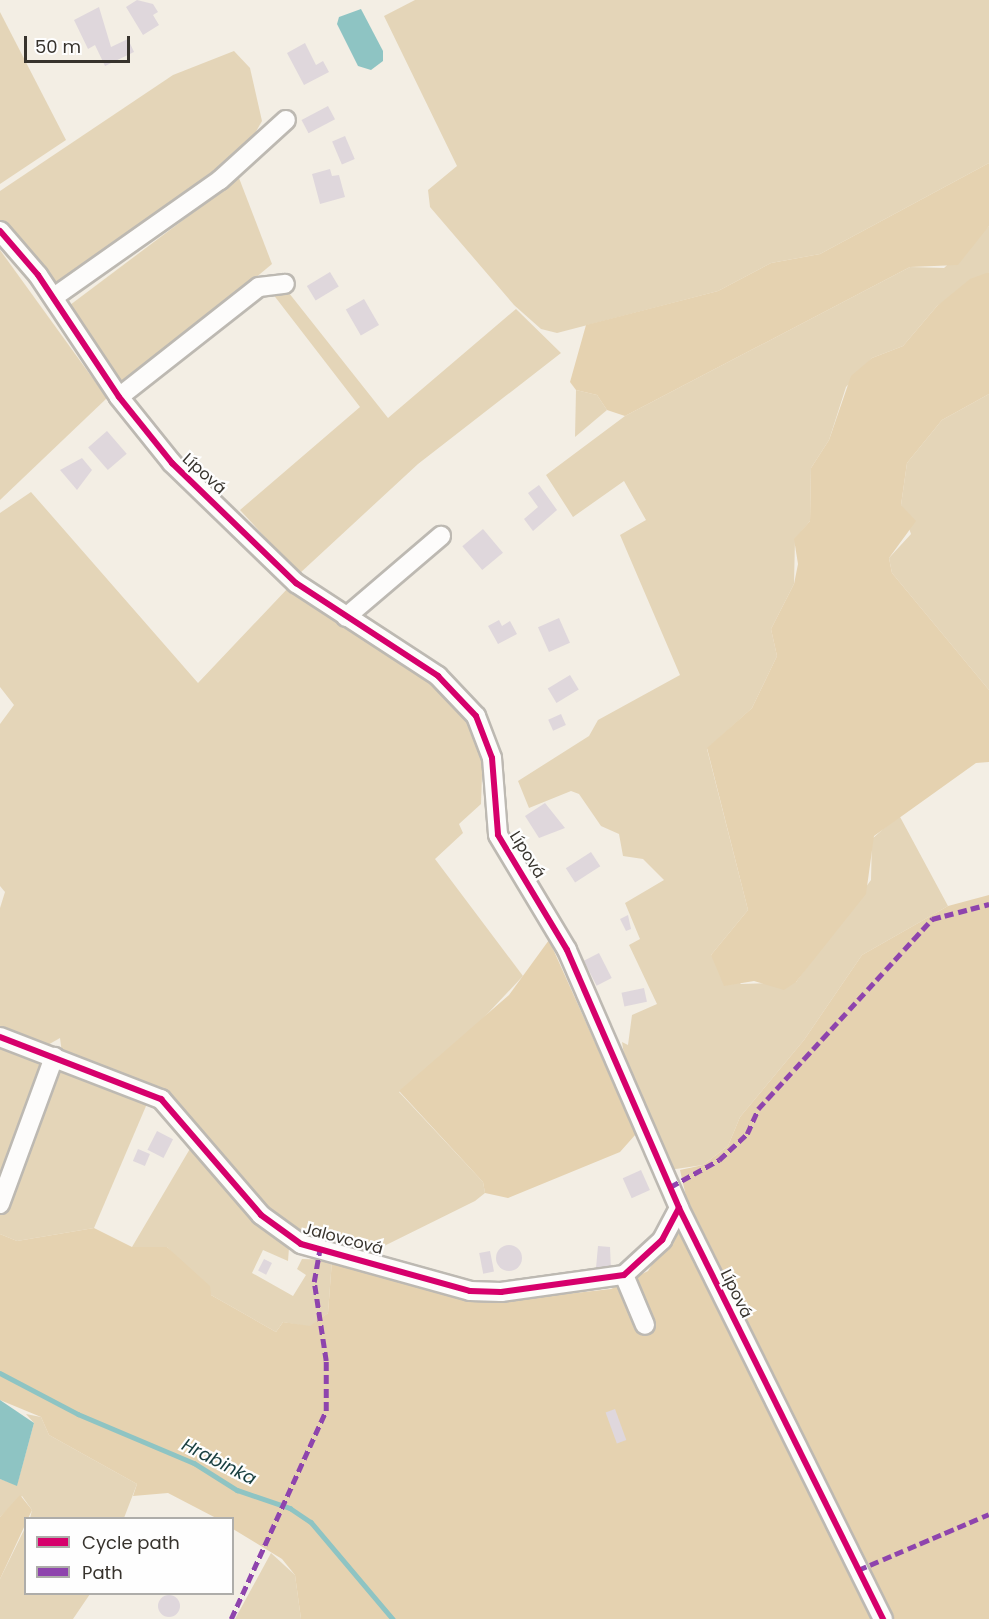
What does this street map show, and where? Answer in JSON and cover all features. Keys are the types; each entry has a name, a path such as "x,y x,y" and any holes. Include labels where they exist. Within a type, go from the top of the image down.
{"street":[{"path":"54,297 220,180 286,120"},
{"name":"Lípová","path":"0,231 54,297 119,398 172,463 281,569 346,617 438,676 476,716 492,758 498,835 567,950 679,1208 883,1619"},
{"path":"119,398 259,287 285,284"},
{"path":"346,617 441,536"},
{"name":"Jalovcová","path":"0,1037 161,1099 261,1215 301,1244 487,1293 624,1275"},
{"path":"0,1204 54,1057"},
{"path":"645,1325 624,1275 662,1240 679,1208"}],"shaded area":[{"path":"415,0 989,0 989,163 820,254 771,263 718,291 557,333 541,329 514,305 430,207 428,190 457,166 384,16"},
{"path":"0,12 66,140 0,184"},
{"path":"234,51 250,68 262,121 239,161 55,286 0,220 0,191 173,75"},
{"path":"989,163 989,226 958,265 910,267 625,416 607,410 597,395 576,390 570,382 586,325 718,291 771,263 820,254"},
{"path":"239,178 272,264 139,374 120,382 70,305"},
{"path":"989,226 989,272 937,306 903,346 872,358 846,387 829,440 811,468 810,521 795,539 794,584 771,629 777,656 752,708 707,749 748,910 711,955 741,984 796,982 871,880 872,839 899,815 948,906 862,955 804,1040 740,1117 728,1146 703,1165 669,1170 628,1080 622,1042 628,1045 632,1015 657,1004 629,945 640,939 625,903 664,880 643,859 623,856 619,834 601,826 579,794 571,791 529,808 518,781 589,736 598,720 680,675 620,535 646,520 624,481 573,517 546,475 625,416 910,267 944,268"},
{"path":"0,250 107,398 0,500"},
{"path":"989,272 989,394 942,420 907,463 901,505 916,521 889,558 892,573 989,690 989,762 976,763 874,836 866,894 796,982 784,990 754,981 724,986 711,955 748,910 707,748 752,708 777,656 771,629 794,584 798,564 794,539 810,521 811,468 829,440 851,376 872,358 903,346 937,306 970,279"},
{"path":"285,288 388,418 516,309 561,353 418,464 299,574 240,510 360,407 269,289"},
{"path":"576,390 597,395 607,410 575,437"},
{"path":"989,394 989,690 892,573 889,558 911,534 901,505 907,463 942,420"},
{"path":"31,492 198,683 289,587 422,672 472,719 483,746 481,804 459,824 463,833 435,859 523,976 459,1044 399,1092 483,1182 485,1193 475,1201 378,1249 297,1234 263,1210 195,1122 164,1092 62,1053 60,1038 46,1046 0,1030 0,908 5,892 0,886 0,724 14,705 0,687 0,513"},
{"path":"989,895 989,1619 301,1619 295,1575 282,1559 234,1530 234,1517 214,1517 168,1493 133,1496 137,1484 49,1435 41,1417 0,1400 0,1234 17,1241 94,1228 132,1247 167,1247 210,1286 211,1295 276,1332 283,1322 310,1326 328,1313 332,1260 494,1302 611,1289 648,1271 688,1205 680,1170 703,1165 728,1146 740,1117 804,1040 862,955 948,906"},
{"path":"549,940 636,1134 620,1152 508,1198 485,1193 483,1182 399,1091 509,995"},
{"path":"0,1042 39,1057 40,1081 0,1184"},
{"path":"56,1063 149,1099 94,1228 17,1241 0,1234 0,1211"},
{"path":"191,1147 289,1248 288,1261 263,1250 252,1273 293,1296 306,1275 297,1269 302,1259 332,1260 328,1313 310,1327 283,1322 276,1332 211,1295 167,1247 132,1247"},
{"path":"26,1414 41,1417 49,1435 137,1484 124,1517 30,1517 32,1510 22,1496 0,1517 0,1479 17,1485 34,1423"},
{"path":"20,1495 32,1510 29,1517 24,1517 24,1527 0,1579 0,1517"},
{"path":"24,1530 24,1595 89,1595 73,1619 0,1619 0,1579"},
{"path":"271,1553 295,1575 301,1619 235,1619"}],"water":[{"path":"361,9 383,51 383,61 371,70 358,66 337,24 339,17"},
{"path":"0,1400 34,1423 17,1486 0,1479"}],"building":[{"path":"137,0 153,4 158,12 153,15 159,25 143,35 126,7"},
{"path":"99,7 111,47 128,39 134,52 105,66 95,45 88,49 74,20"},
{"path":"305,43 316,65 323,61 329,72 304,85 287,53"},
{"path":"328,106 335,119 309,133 302,120"},
{"path":"345,136 355,159 342,164 332,141"},
{"path":"330,169 332,176 339,175 345,197 320,204 312,174"},
{"path":"330,272 339,287 316,300 307,286"},
{"path":"364,299 379,325 361,335 346,310"},
{"path":"107,431 127,454 108,470 88,447"},
{"path":"82,458 92,470 77,490 60,470"},
{"path":"539,485 557,510 533,531 524,519 538,507 528,493"},
{"path":"483,529 503,553 482,570 462,546"},
{"path":"559,618 570,643 549,652 538,627"},
{"path":"499,620 502,626 510,621 517,634 498,644 488,626"},
{"path":"570,675 579,690 556,703 548,688"},
{"path":"561,714 566,725 553,731 548,720"},
{"path":"545,803 565,828 539,838 525,816"},
{"path":"591,852 600,866 575,883 566,868"},
{"path":"628,915 631,929 626,931 620,919"},
{"path":"599,953 612,978 597,986 584,961"},
{"path":"644,988 647,1002 624,1006 622,993"},
{"path":"157,1131 173,1139 164,1158 147,1150"},
{"path":"138,1149 150,1154 145,1166 133,1161"},
{"path":"641,1170 650,1190 632,1198 623,1178"},
{"path":"509,1245 518,1249 522,1258 518,1267 509,1271 500,1267 496,1258 500,1249"},
{"path":"598,1246 610,1247 611,1270 596,1268"},
{"path":"490,1251 494,1272 483,1274 479,1253"},
{"path":"264,1259 272,1263 266,1275 258,1271"},
{"path":"615,1409 626,1440 617,1443 606,1412"},
{"path":"169,1595 177,1598 180,1606 177,1614 169,1617 161,1614 158,1606 161,1598"}],"waterway":[{"name":"Hrabinka","path":"0,1373 78,1414 194,1463 237,1490 290,1508 311,1522 393,1619"}],"marked path":[{"path":"670,1187 719,1160 747,1134 758,1109 932,919 989,904"},
{"path":"231,1619 326,1411 326,1361 314,1282 320,1248"},
{"path":"858,1570 989,1514"}],"cycle path":[{"path":"0,231 38,275 119,397 172,463 296,583 438,676 476,716 492,758 498,835 567,950 679,1208 883,1619"},
{"path":"0,1037 161,1099 261,1215 301,1244 470,1291 501,1292 624,1275 662,1240 679,1208"}]}
